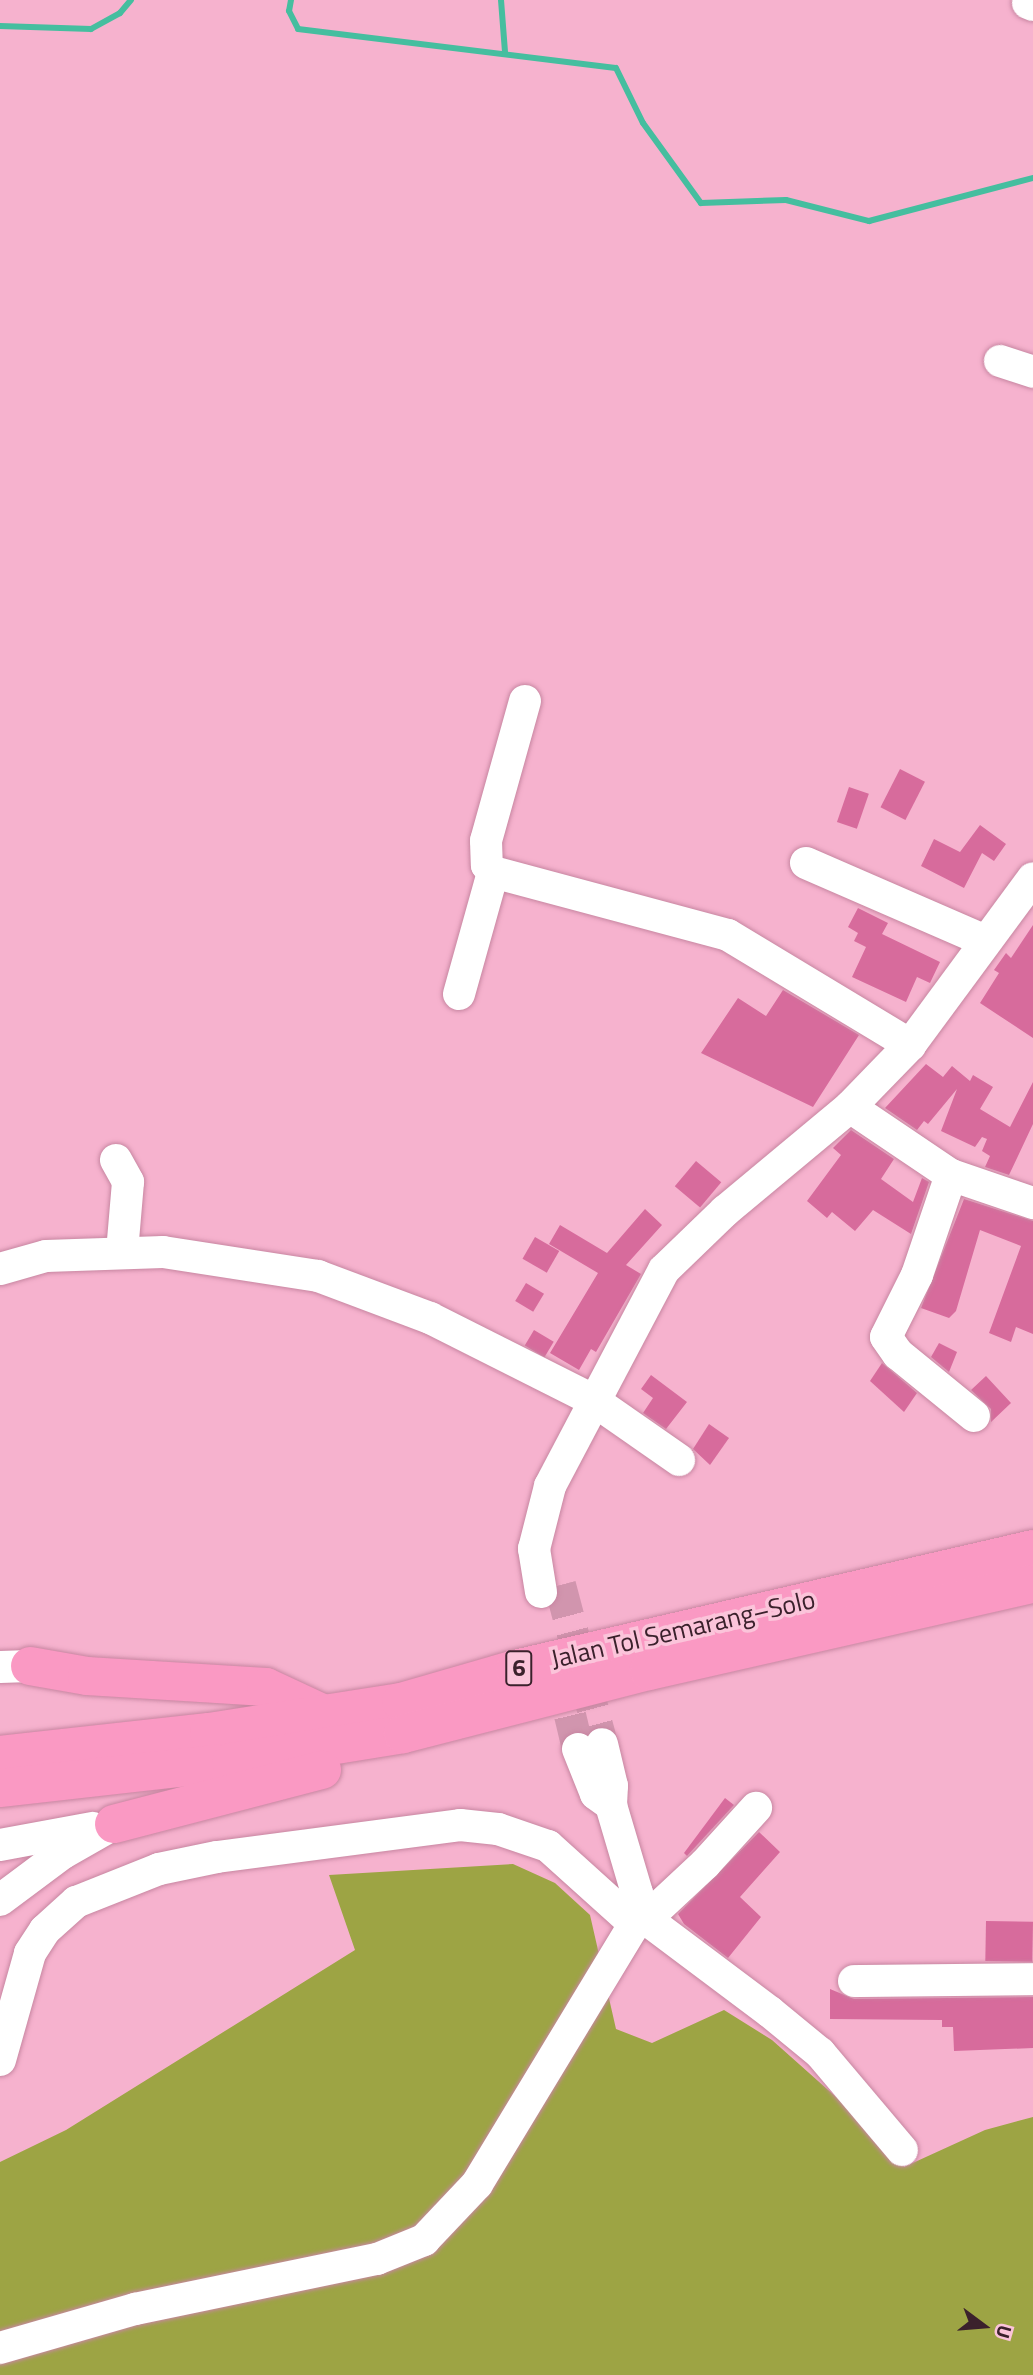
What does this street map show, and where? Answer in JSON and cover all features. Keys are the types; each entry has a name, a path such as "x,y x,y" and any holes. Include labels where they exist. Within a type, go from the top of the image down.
{"highway":[{"name":"Jalan Tol Semarang–Solo","path":"0,1755 209,1732 401,1702 514,1669 1033,1549"},
{"name":"Jalan Tol Semarang–Solo","path":"0,1788 324,1748 489,1713 649,1671 1033,1584"},
{"path":"15,1667 87,1676 267,1687 324,1714"},
{"path":"114,1824 414,1746 489,1713"}],"street":[{"path":"1000,361 1033,372"},
{"path":"525,701 486,841 487,865 493,872 729,935 910,1045"},
{"path":"806,863 985,941"},
{"path":"459,994 493,872"},
{"path":"550,1589 548,1546 540,1539 550,1486 593,1399 664,1270 725,1211 850,1107 910,1045 1033,878"},
{"path":"850,1107 951,1175 1033,1202"},
{"path":"116,1160 128,1182 122,1252"},
{"path":"951,1175 916,1275 886,1337 898,1354 974,1416"},
{"path":"0,1269 46,1256 163,1252 318,1276 430,1318 593,1399 679,1460"},
{"path":"590,1746 612,1786 611,1805 637,1893 637,1918"},
{"path":"0,2348 135,2309 377,2259 424,2240 477,2184 621,1950 637,1918 705,1864 756,1808"},
{"path":"0,1844 114,1824"},
{"path":"0,1899 63,1853 114,1824"},
{"path":"0,2060 17,1989 30,1954 45,1930 76,1902 159,1869 276,1848 460,1825 498,1829 548,1846 637,1918 820,2053 902,2150"},
{"path":"854,1981 1033,1979"}],"green space":[{"path":"513,1864 555,1883 590,1915 616,2029 652,2043 724,2010 772,2040 836,2097 904,2167 985,2130 1033,2117 1033,2375 0,2375 0,2162 66,2130 355,1950 329,1875"}],"building":[{"path":"900,769 925,782 905,820 880,807"},
{"path":"849,787 869,794 857,829 837,822"},
{"path":"980,825 1006,844 994,861 982,853 964,888 921,866 934,839 960,852"},
{"path":"858,908 888,923 882,934 940,962 930,983 917,977 906,1002 852,977 866,947 854,941 858,933 848,927"},
{"path":"1033,925 1033,1038 980,1003 999,973 994,970 1006,953 1011,958"},
{"path":"783,990 859,1035 813,1107 701,1053 738,998 766,1016"},
{"path":"926,1064 943,1077 952,1066 970,1081 973,1075 993,1087 980,1109 1010,1127 1033,1082 1033,1124 1009,1175 985,1167 990,1156 982,1151 987,1139 982,1137 975,1147 941,1131 957,1089 928,1124 924,1121 917,1130 885,1108"},
{"path":"851,1130 894,1159 881,1179 913,1202 922,1178 929,1182 911,1234 873,1210 855,1231 832,1212 827,1218 807,1201 841,1155 833,1148"},
{"path":"696,1161 721,1182 700,1207 675,1186"},
{"path":"964,1199 1033,1221 1033,1334 1016,1327 1011,1342 989,1333 1021,1246 980,1230 956,1311 949,1318 921,1308"},
{"path":"645,1209 662,1225 626,1265 641,1274 596,1352 591,1349 579,1370 550,1353 598,1273 549,1244 560,1225 607,1253"},
{"path":"535,1237 559,1251 547,1273 522,1259"},
{"path":"526,1283 544,1294 533,1312 515,1301"},
{"path":"534,1330 554,1342 544,1357 525,1345"},
{"path":"939,1343 957,1352 949,1372 931,1357"},
{"path":"882,1363 917,1393 904,1412 870,1381"},
{"path":"651,1375 687,1402 666,1429 643,1413 653,1398 641,1389"},
{"path":"986,1376 1011,1403 991,1422 991,1409 971,1390"},
{"path":"709,1424 729,1438 710,1465 693,1449"},
{"path":"725,1798 734,1805 687,1856 684,1853"},
{"path":"759,1832 780,1852 740,1897 761,1917 728,1958 684,1924 678,1914"},
{"path":"986,1921 1033,1922 1032,1962 985,1961"},
{"path":"830,1989 854,1999 1033,1997 1033,2048 954,2051 953,2027 942,2027 942,2020 830,2019"}],"waterway":[{"path":"0,26 91,29 120,13 131,0"},
{"path":"291,0 289,11 298,29 616,68 643,123 701,203 786,200 869,221 1033,178"},
{"path":"501,0 505,52"}],"tunnel":[{"path":"560,1585 602,1744"},
{"path":"559,1669 578,1749"}]}
